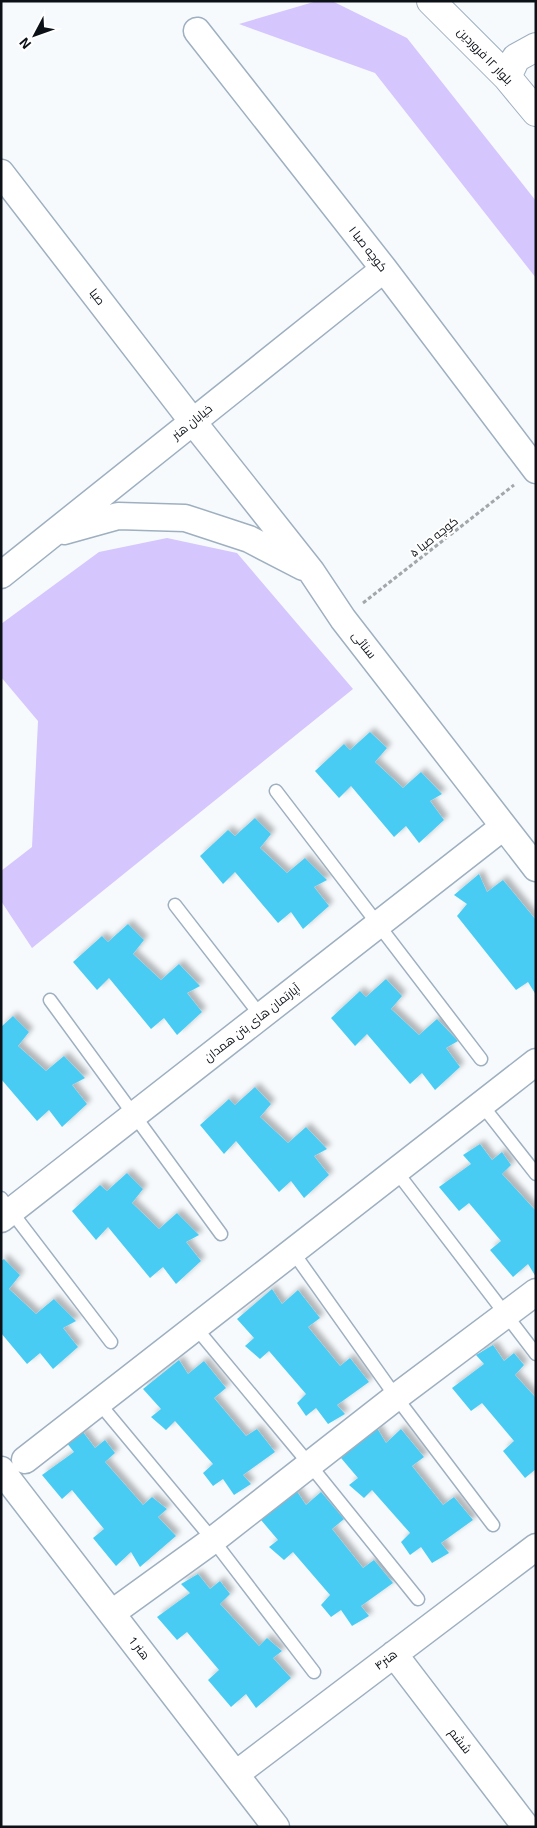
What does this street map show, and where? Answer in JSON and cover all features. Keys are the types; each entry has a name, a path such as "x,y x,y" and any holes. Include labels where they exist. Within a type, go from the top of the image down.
{"main road":[{"name":"بلوار ۱۲ فروردین","path":"431,1 507,77 536,112"},
{"path":"507,77 516,58 536,47"}],"street":[{"name":"کوچه صبا ۱","path":"197,31 384,269 535,470"},
{"name":"صبا","path":"1,173 193,422"},
{"name":"خیابان هنر","path":"1,575 384,269"},
{"name":"سنائی","path":"193,422 311,571 343,618 536,868"},
{"path":"54,533 118,516 185,518 249,539 311,571"},
{"name":"آپارتمان های بتن همدان","path":"5,1210 133,1116 503,827"},
{"path":"14,1477 99,1403 536,1062"},
{"path":"112,1613 213,1540 396,1397 536,1292"},
{"name":"هنر 1","path":"14,1477 112,1613 276,1827"},
{"name":"هنر۴","path":"236,1774 536,1547"},
{"name":"ششم","path":"394,1654 526,1827"}],"lane":[{"path":"276,791 481,1058"},
{"path":"175,906 261,1016"},
{"path":"50,1000 221,1234"},
{"path":"482,1105 536,1174"},
{"path":"396,1171 536,1354"},
{"path":"5,1210 111,1342"},
{"path":"293,1252 396,1397 493,1525"},
{"path":"196,1328 418,1599"},
{"path":"99,1403 213,1540 314,1672"}],"path":[{"name":"کوچه صبا ۵","path":"343,618 535,470"}],"shaded area":[{"path":"317,1 332,1 407,38 536,201 536,278 375,73 239,24"},
{"path":"167,538 237,553 353,689 32,948 1,901 1,871 32,847 38,721 1,677 1,624 99,552"}],"building":[{"path":"370,732 387,748 375,762 403,788 421,772 442,794 430,801 444,820 419,843 406,826 394,837 351,786 339,798 315,771 344,744 350,750"},
{"path":"255,818 271,834 260,848 287,873 305,858 327,880 314,887 329,906 303,929 291,912 278,923 235,872 223,884 200,856 228,830 235,836"},
{"path":"479,874 487,892 503,880 536,920 536,995 528,982 516,990 457,916 467,904 454,895"},
{"path":"128,924 144,940 133,954 161,980 179,964 200,986 187,993 202,1012 177,1035 164,1018 151,1029 109,978 97,990 73,962 102,936 108,942"},
{"path":"386,979 402,996 391,1009 419,1035 437,1019 458,1041 446,1048 460,1067 435,1090 422,1073 410,1084 367,1034 355,1046 331,1018 360,991 366,997"},
{"path":"13,1016 29,1032 18,1046 46,1071 64,1056 85,1078 72,1085 87,1104 62,1127 49,1110 37,1121 1,1079 1,1027"},
{"path":"255,1087 271,1104 260,1117 288,1143 306,1127 327,1149 314,1156 329,1175 304,1198 291,1181 279,1192 236,1141 224,1154 200,1125 229,1099 235,1105"},
{"path":"480,1144 492,1160 502,1152 511,1165 502,1174 536,1211 536,1277 528,1264 513,1277 490,1250 501,1241 469,1203 459,1211 439,1187 471,1164 463,1155"},
{"path":"127,1173 143,1189 132,1203 159,1229 177,1213 199,1235 186,1242 201,1261 176,1284 163,1267 150,1278 108,1227 96,1240 72,1211 100,1185 107,1191"},
{"path":"4,1259 20,1275 9,1289 36,1314 54,1299 76,1321 63,1328 78,1347 53,1369 40,1353 27,1364 1,1333 1,1261"},
{"path":"272,1289 282,1304 298,1290 320,1318 308,1327 340,1366 350,1358 369,1382 337,1405 345,1414 328,1424 316,1408 306,1416 297,1403 306,1394 269,1351 260,1359 245,1346 254,1338 237,1319"},
{"path":"493,1345 504,1361 514,1353 524,1365 515,1375 536,1398 536,1469 525,1478 503,1451 514,1441 482,1403 471,1411 452,1388 484,1364 476,1355"},
{"path":"179,1360 188,1374 204,1361 226,1388 214,1398 246,1436 257,1429 275,1452 243,1475 251,1484 234,1495 223,1479 213,1486 203,1473 213,1464 175,1421 166,1430 151,1417 161,1409 143,1389"},
{"path":"377,1428 386,1443 401,1429 424,1457 412,1466 443,1505 454,1497 473,1520 441,1543 449,1553 432,1563 421,1547 410,1555 401,1542 410,1533 372,1490 364,1498 349,1485 358,1478 341,1458"},
{"path":"83,1432 95,1448 105,1440 115,1453 105,1462 143,1505 152,1497 167,1509 158,1517 176,1536 140,1567 131,1552 116,1566 93,1538 104,1529 72,1490 62,1499 42,1475 74,1452 66,1442"},
{"path":"296,1490 306,1505 321,1492 344,1519 332,1529 363,1568 374,1560 393,1583 361,1606 369,1616 352,1626 341,1610 331,1617 321,1605 330,1595 293,1552 284,1560 269,1547 278,1540 261,1520"},
{"path":"198,1574 210,1589 220,1581 230,1594 220,1604 259,1646 267,1638 282,1651 273,1658 291,1678 256,1708 246,1694 231,1707 208,1680 219,1670 187,1632 177,1640 157,1617 190,1593 181,1584"}]}
